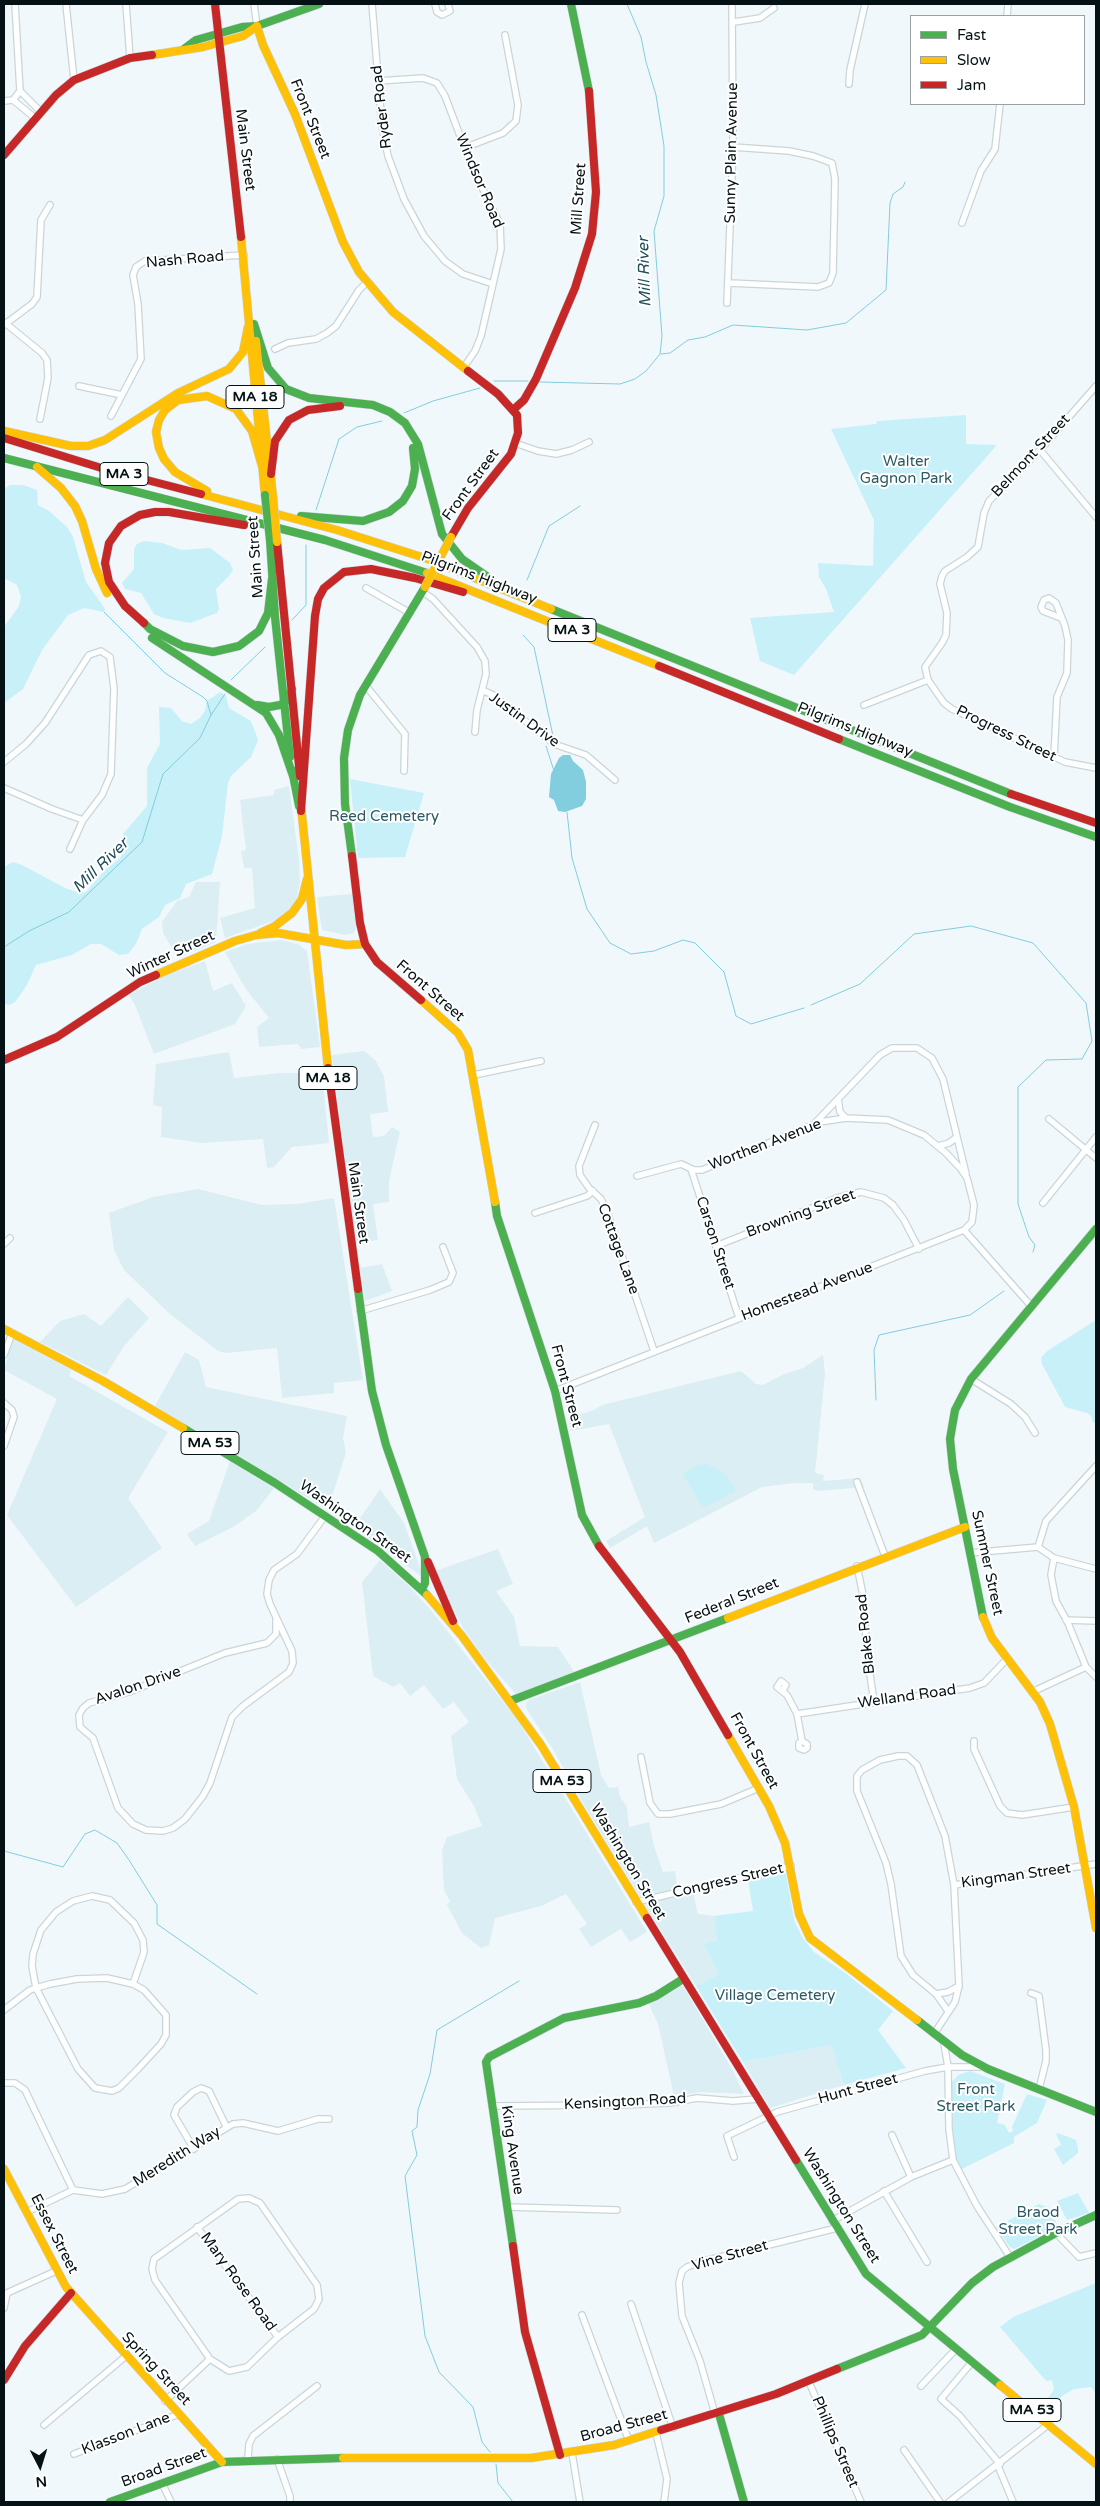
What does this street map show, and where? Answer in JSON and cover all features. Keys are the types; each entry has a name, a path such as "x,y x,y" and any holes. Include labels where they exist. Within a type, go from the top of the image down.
{"main road":[{"name":"Main Street","path":"215,4 251,326 270,474 269,496 273,541 292,689 307,878 333,1117 360,1311 378,1418 402,1495 425,1557 424,1591"},
{"path":"4,155 56,94 74,80 95,70 130,58 184,49 195,50 219,43 246,34 257,26 319,4"},
{"name":"Mill Street","path":"513,410 524,400 536,379 576,288 592,234 596,164 591,102 571,4"},
{"path":"184,49 192,42 242,26 257,26"},
{"name":"Front Street","path":"257,26 262,45 295,114 343,242 366,283 397,315 498,394 513,410 519,424 516,443 506,461 468,508 424,589 356,703 349,724 345,747 344,773 347,826 360,923 366,944 382,968 440,1015 458,1033 468,1050 474,1075 497,1216 555,1391 578,1500 586,1523 620,1577 672,1639 759,1788 781,1832 791,1866 799,1914 810,1938 944,2043 985,2068 1096,2112"},
{"path":"4,431 71,446 84,446 101,442 178,393 229,369 242,352 251,326"},
{"path":"251,326 266,365 286,389 309,398 346,400 373,405 390,412 405,423 418,444 437,520 447,542 462,559 478,571 543,605"},
{"name":"Main Street","path":"251,326 262,466 269,496"},
{"path":"245,506 196,486 175,472 164,459 157,444 156,432 161,416 171,404 190,396 212,397 228,404 240,412 252,430 262,466"},
{"path":"270,474 274,444 282,427 297,414 319,408 353,407 383,416 404,432 414,451 415,473 410,490 400,504 385,515 362,521 282,515"},
{"name":"Pilgrims Highway","path":"4,438 99,467 282,515 410,553 1001,790 1096,824"},
{"name":"Pilgrims Highway","path":"4,458 325,540 406,565 538,616 1010,807 1096,836"},
{"path":"34,465 61,488 75,506 82,521 98,573 110,596 122,612 150,637 266,713 274,724 293,776"},
{"path":"272,578 269,610 259,631 235,648 218,652 203,651 166,638 133,615 109,582 105,566 106,555 111,540 121,526 140,515 155,512 175,513 325,540"},
{"name":"Main Street","path":"273,541 272,578 283,704 293,776 301,811"},
{"path":"301,811 315,616 319,595 333,579 353,570 380,570 436,584 538,616"},
{"path":"251,702 266,707 283,704 289,698 292,689"},
{"path":"256,935 275,926 292,913 302,898 307,878"},
{"name":"Winter Street","path":"4,1060 57,1037 151,977 235,941 256,935 278,933 346,945 366,944"},
{"name":"Summer Street","path":"1096,1228 971,1379 955,1410 950,1439 965,1527 985,1623 992,1638 1032,1692 1050,1724 1074,1807 1096,1928"},
{"name":"Washington Street","path":"4,1329 137,1401 257,1472 391,1560 424,1591 462,1636 548,1756 834,2224 870,2278 1096,2464"},
{"name":"Federal Street","path":"510,1701 857,1566 965,1527"},
{"name":"MA 18","path":"425,1557 433,1573"},
{"path":"424,1591 432,1582 433,1573"},
{"path":"433,1573 440,1593 462,1636"},
{"name":"King Avenue","path":"560,2455 525,2332 485,2068 489,2057 493,2054 564,2018 639,2003 656,1996 683,1979"},
{"name":"Essex Street","path":"4,2168 56,2271 71,2293 25,2346 4,2380"},
{"name":"Broad Street","path":"110,2502 222,2462 425,2456 531,2458 572,2454 629,2441 717,2414 809,2382 896,2347 930,2328 972,2283 1010,2257 1056,2233 1096,2216"},
{"name":"Spring Street","path":"71,2293 165,2401 222,2462"},
{"path":"717,2414 744,2502"}],"street":[{"path":"15,4 20,91 38,115"},
{"path":"66,4 74,80"},
{"path":"126,4 130,58"},
{"name":"Front Street","path":"254,4 257,26"},
{"name":"Ryder Road","path":"372,4 382,126 388,156 404,199 415,221 434,250 445,262 463,274 493,284"},
{"path":"435,4 437,12 442,15 450,11 448,4"},
{"name":"Sunny Plain Avenue","path":"727,303 733,147 734,22 732,4"},
{"path":"849,84 851,65 865,4"},
{"path":"734,22 760,18 774,8"},
{"path":"464,148 504,133 516,121 518,105 506,35"},
{"name":"Windsor Road","path":"378,81 423,78 437,83 445,96 464,148 500,224 502,243 479,343 464,367"},
{"path":"13,100 20,91"},
{"path":"4,101 13,100 38,115"},
{"path":"962,223 981,171 995,149 1000,105"},
{"path":"729,283 825,286 832,280 834,248 836,179 832,163 813,156 789,151 733,147"},
{"path":"40,419 48,378 47,360 42,353 4,323 32,304 37,297 41,220 50,205"},
{"name":"Nash Road","path":"111,416 141,359 138,308 133,275 137,264 145,261 244,255"},
{"path":"275,349 288,343 316,339 328,333 336,326 359,290 366,283"},
{"path":"79,386 122,395"},
{"name":"Belmont Street","path":"928,680 925,667 942,643 947,625 940,584 942,576 978,547 981,539 984,514 989,501 1040,450 1096,386"},
{"path":"516,443 538,451 556,454 572,450 589,442"},
{"path":"1040,450 1096,517"},
{"path":"366,588 410,613"},
{"path":"424,589 481,653 486,666 476,710 474,732"},
{"path":"1054,757 1057,697 1067,673 1068,640 1061,618"},
{"path":"4,762 26,744 45,723 89,654 101,651 106,654 112,663 114,689 113,766 102,795 83,820 70,849"},
{"path":"864,705 928,680"},
{"name":"Progress Street","path":"928,680 944,702 952,709 1066,762 1096,768"},
{"path":"366,686 403,731 406,742 404,771"},
{"name":"Justin Drive","path":"482,690 493,695 554,744 588,756 615,780"},
{"path":"4,788 83,820"},
{"path":"814,1124 874,1059 886,1051 898,1047 917,1048 932,1058 940,1071 967,1178"},
{"path":"474,1075 541,1061"},
{"path":"838,1099 840,1112 846,1118"},
{"name":"Worthen Avenue","path":"637,1176 676,1165 686,1165 691,1169 702,1170 814,1124 846,1118 875,1118 902,1124 924,1135 955,1162 967,1178 973,1197 974,1211 972,1222 964,1230"},
{"path":"1049,1119 1096,1158"},
{"name":"Cottage Lane","path":"595,1125 579,1171 582,1178 601,1198 606,1209 654,1351"},
{"path":"938,1146 949,1143 957,1137"},
{"path":"1043,1203 1096,1137"},
{"name":"Carson Street","path":"691,1169 739,1318"},
{"path":"535,1212 588,1196 593,1191"},
{"name":"Browning Street","path":"716,1246 836,1198 861,1192 884,1198 893,1205 919,1249"},
{"path":"964,1230 1032,1307"},
{"name":"Homestead Avenue","path":"555,1391 964,1230"},
{"path":"4,1244 10,1238"},
{"path":"360,1311 430,1290 451,1280 453,1270 443,1247"},
{"path":"4,1355 12,1333"},
{"path":"971,1379 1011,1404 1025,1417 1035,1433"},
{"path":"4,1403 12,1410 14,1417 4,1446"},
{"path":"1038,1547 1040,1534 1046,1521 1096,1466"},
{"path":"857,1482 886,1556"},
{"name":"Avalon Drive","path":"276,1620 276,1634 267,1643 225,1653 128,1692 89,1703 83,1708 79,1715 80,1726 93,1738 114,1798 123,1814 133,1824 152,1831 169,1830 178,1825 193,1810 210,1783 232,1717 248,1702 286,1676 292,1668 292,1651 276,1620 268,1598 271,1574 297,1554 325,1516"},
{"path":"970,1553 1038,1547 1054,1558 1096,1569"},
{"path":"1054,1558 1051,1575 1056,1601 1086,1667 1096,1678"},
{"name":"Blake Road","path":"857,1566 863,1595 867,1654 874,1702"},
{"path":"1066,1620 1096,1621"},
{"name":"Welland Road","path":"797,1714 978,1686 1007,1659"},
{"path":"1032,1692 1086,1667"},
{"path":"783,1690 797,1714 802,1741"},
{"path":"974,1741 974,1749 994,1795 1000,1806 1007,1812 1022,1815 1074,1807"},
{"path":"948,2011 936,1994 913,1975 901,1956 891,1884 886,1863 857,1791 857,1776 862,1770 880,1760 898,1756 907,1756 917,1765 945,1836 954,1885"},
{"path":"641,1757 650,1803 658,1814 670,1814 721,1804 759,1788"},
{"name":"Kingman Street","path":"934,2034 955,2002 959,1986 954,1885 1096,1864"},
{"name":"Congress Street","path":"636,1902 791,1866"},
{"path":"4,2010 25,1992 36,1988 91,1978 107,1978 134,1984 153,1998 166,2015 166,2035 161,2044 120,2088 112,2091 95,2088 78,2069 36,1988 32,1966 33,1954 42,1930 62,1908 73,1902 92,1896 110,1900 134,1922 141,1935 144,1952 134,1984"},
{"path":"936,1994 948,1992 959,1986"},
{"path":"1032,1993 1039,1996 1046,2050 1046,2061 1038,2089"},
{"path":"944,2043 948,2067 949,2129 952,2160 977,2206 1010,2257"},
{"name":"Front Street","path":"948,2067 985,2068"},
{"name":"Hunt Street","path":"734,2157 727,2136 768,2116 856,2089 948,2067"},
{"path":"4,2084 15,2082 25,2090 73,2190 27,2212"},
{"path":"194,2149 174,2115 177,2107 193,2092 201,2088 209,2091 226,2126"},
{"name":"Kensington Road","path":"492,2106 622,2105 670,2103 697,2098 732,2101 758,2099"},
{"name":"Meredith Way","path":"73,2190 102,2194 125,2189 194,2149 226,2126 243,2123 278,2131 318,2119 329,2119"},
{"path":"892,2135 911,2177"},
{"path":"834,2224 884,2191 911,2177 952,2160"},
{"path":"884,2191 927,2262"},
{"path":"242,2197 260,2203 319,2290 319,2299 314,2309 278,2337 247,2367 241,2370 229,2371 210,2359 155,2280 152,2269 154,2259 159,2253 242,2197"},
{"path":"507,2207 617,2210"},
{"name":"Vine Street","path":"717,2414 700,2361 682,2316 679,2283 682,2271 704,2260 834,2224"},
{"name":"Mary Rose Road","path":"197,2227 278,2337"},
{"path":"1056,2233 1078,2257 1096,2253"},
{"path":"4,2308 5,2291 56,2271"},
{"path":"631,2304 673,2428"},
{"path":"582,2315 629,2441"},
{"path":"921,2386 956,2349"},
{"path":"44,2425 126,2356"},
{"path":"165,2401 210,2359"},
{"path":"972,2362 941,2399 960,2416 999,2465 1013,2502"},
{"name":"Phillips Street","path":"809,2382 861,2502"},
{"path":"248,2460 249,2444 253,2436 317,2386"},
{"name":"Klasson Lane","path":"74,2454 179,2414"},
{"path":"950,2502 1049,2424"},
{"path":"656,2433 667,2479 664,2502"},
{"path":"904,2450 940,2502"},
{"path":"572,2454 580,2502"},
{"path":"277,2459 290,2496 290,2502"},
{"path":"162,2483 171,2502"}],"shaded area":[{"path":"289,786 299,860 300,882 297,898 289,910 276,920 225,938 220,918 255,908 252,868 244,868 241,851 246,850 240,800 274,795 274,790"},
{"path":"196,882 220,882 216,942 178,958 163,933 162,922 177,901 189,897"},
{"path":"352,894 356,927 354,933 345,935 322,930 317,897"},
{"path":"281,940 298,944 307,951 320,1047 301,1049 298,1044 259,1047 257,1027 269,1018 245,988 225,952 247,944"},
{"path":"205,961 213,991 232,983 246,1006 235,1024 154,1054 135,1005 129,995 162,977"},
{"path":"364,1051 375,1060 384,1076 388,1112 370,1114 373,1137 384,1136 392,1127 400,1132 389,1181 389,1202 373,1204 378,1240 356,1243 332,1055"},
{"path":"229,1052 234,1078 279,1073 322,1073 329,1143 292,1147 274,1167 267,1168 263,1139 202,1143 161,1137 162,1107 153,1105 156,1064"},
{"path":"198,1189 262,1205 297,1204 334,1198 363,1380 334,1383 334,1393 282,1398 277,1348 226,1353 218,1351 170,1314 124,1270 114,1250 109,1213 153,1197"},
{"path":"382,1264 392,1291 365,1301 360,1268"},
{"path":"128,1297 149,1318 124,1346 106,1375 40,1342 60,1321 84,1314 101,1326"},
{"path":"13,1339 71,1370 69,1376 168,1432 128,1498 162,1548 76,1607 7,1515 57,1399 4,1370"},
{"path":"185,1352 199,1360 206,1387 347,1416 343,1438 346,1453 331,1499 325,1508 155,1406"},
{"path":"823,1355 825,1374 815,1473 824,1475 823,1481 860,1478 864,1487 817,1491 813,1489 813,1483 794,1483 762,1487 654,1543 647,1526 610,1548 606,1541 645,1517 609,1424 571,1431 568,1418 594,1410 602,1405 741,1371 756,1384 763,1385 782,1375 803,1368"},
{"path":"230,1461 274,1488 257,1510 235,1526 195,1546 187,1534 209,1521"},
{"path":"380,1489 404,1523 422,1573 421,1576 354,1527"},
{"path":"498,1549 513,1584 496,1591 514,1617 520,1646 558,1647 575,1673 517,1695 485,1659 463,1628 435,1571"},
{"path":"380,1560 409,1586 430,1609 518,1721 647,1932 630,1942 621,1929 591,1947 579,1929 587,1924 566,1894 541,1906 495,1918 489,1945 481,1948 462,1933 447,1905 450,1901 444,1890 442,1851 447,1837 482,1826 474,1806 457,1779 451,1736 469,1722 454,1702 443,1709 424,1685 410,1696 400,1683 393,1687 373,1676 362,1582"},
{"path":"580,1682 601,1775 609,1788 618,1787 620,1797 627,1807 629,1827 649,1822 654,1846 663,1872 675,1871 677,1889 640,1896 587,1810 554,1751 526,1708 526,1703 529,1700"},
{"path":"693,1892 698,1914 714,1916 717,1940 704,1944 719,1974 696,1986 645,1905 656,1900"},
{"path":"676,1986 683,1986 732,2069 744,2094 703,2092 674,2096 658,2024 648,2002"},
{"path":"831,2045 844,2085 770,2108 743,2062"}],"green space":[{"name":"Walter Gagnon Park","path":"966,415 966,444 997,445 794,675 760,661 750,618 834,612 826,589 819,577 818,563 873,566 874,520 831,429 876,424 877,421"},
{"path":"10,485 23,485 37,490 38,505 49,511 67,527 73,537 86,582 105,609 104,612 84,608 68,615 42,650 23,689 4,703 4,627 19,606 21,597 17,585 4,578 4,489"},
{"path":"144,541 162,543 181,550 210,548 230,563 233,570 216,589 219,609 217,613 190,623 163,618 154,614 141,593 125,589 122,583 134,569 134,549 137,544"},
{"path":"220,692 226,696 229,708 251,721 258,740 251,757 231,776 228,783 222,836 212,874 186,884 180,898 165,905 159,917 142,929 136,944 128,954 119,955 101,944 91,944 72,955 36,965 27,985 15,1002 10,1005 4,1004 4,867 13,862 65,888 80,893 86,892 105,870 121,857 123,834 147,806 147,768 160,744 159,707 171,708 182,721 191,724 200,718 205,711 207,701"},
{"name":"Reed Cemetery","path":"350,779 424,793 405,857 358,858"},
{"path":"1096,1320 1096,1423 1093,1423 1091,1416 1087,1413 1065,1407 1042,1364 1041,1358 1047,1351"},
{"path":"707,1464 725,1474 736,1491 705,1507 701,1505 683,1474 698,1465"},
{"name":"Village Cemetery","path":"786,1873 794,1920 802,1937 814,1952 844,1972 893,2011 878,2030 906,2068 844,2085 831,2045 743,2062 696,1986 719,1974 704,1944 717,1940 714,1916 753,1911 748,1880"},
{"name":"Front Street Park","path":"970,2071 1005,2084 997,2123 1005,2125 1009,2133 1013,2131 1012,2127 1027,2094 1047,2100 1037,2123 1014,2137 1014,2143 960,2170 955,2159 951,2083 958,2075"},
{"path":"1058,2133 1076,2140 1078,2148 1078,2153 1063,2165 1054,2149 1061,2145 1056,2134"},
{"path":"1078,2193 1089,2213 1067,2220 1057,2201"},
{"name":"Braod Street Park","path":"1039,2204 1050,2208 1058,2227 1014,2249 1010,2247 996,2227"},
{"path":"1096,2283 1096,2393 1091,2387 1074,2389 1062,2396 1048,2413 1041,2407 1054,2390 1052,2380 1046,2381 1000,2327 1013,2317"}],"water":[{"path":"563,755 570,755 573,761 583,770 586,782 586,799 582,806 565,812 558,811 554,800 549,797 551,774 559,758"}],"waterway":[{"name":"Mill River","path":"540,382 620,384 635,379 646,371 660,354 662,336 654,231 664,196 664,146 656,95 641,37 627,4"},
{"path":"661,354 670,353 688,340 705,337 733,325 807,330 846,323 886,290 890,203 893,194 903,187 905,182"},
{"name":"Mill River","path":"494,381 528,381"},
{"name":"Mill River","path":"404,413 433,401 480,388"},
{"name":"Mill River","path":"316,510 339,439 357,427 382,421"},
{"path":"527,580 549,526 580,506"},
{"name":"Mill River","path":"292,620 306,605 306,545"},
{"path":"104,612 165,673 203,697 207,701 211,715"},
{"path":"523,635 534,647 553,736"},
{"name":"Mill River","path":"231,680 265,647"},
{"name":"Mill River","path":"4,947 29,931 69,912 142,842 163,774 200,738 211,715 225,694"},
{"path":"546,746 554,771"},
{"path":"567,812 572,858 587,909 610,943 631,954 654,951 683,940 695,943 724,972 736,1016 751,1024 804,1008"},
{"path":"811,1005 860,984 914,934 971,926 1033,943 1086,1003 1092,1041 1082,1059 1046,1060 1018,1087 1018,1204 1029,1237 1035,1245 1033,1252"},
{"path":"876,1400 874,1350 879,1335 970,1315 1004,1291"},
{"path":"4,1851 63,1867 85,1834 95,1830 117,1843 129,1860 157,1905 157,1924 257,1994"},
{"path":"490,2452 482,2442 473,2407 439,2372 425,2336 405,2176 417,2155 412,2131 417,2127 418,2110 430,2074 437,2030 519,1981"},
{"path":"496,2464 498,2483 513,2502"}],"traffic: fast":[{"path":"184,49 196,40 242,27 257,26 319,4"},
{"path":"571,4 589,91"},
{"path":"254,324 268,368 286,389 309,398 373,405 390,412 405,423 418,444 442,534 462,559 488,577"},
{"path":"301,516 363,521 389,512 403,501 412,486 415,469 413,448"},
{"path":"4,458 325,540 427,573"},
{"path":"265,495 270,540"},
{"path":"270,540 275,617 290,757"},
{"path":"144,623 150,629 183,646 213,652 239,646 259,631 268,613 272,579"},
{"path":"352,856 345,804 344,758 348,730 360,695 425,587"},
{"path":"551,609 1011,794"},
{"path":"152,638 266,713 279,735 293,776"},
{"path":"257,705 269,707 280,705 288,700 292,689"},
{"path":"839,739 1010,807 1096,837"},
{"path":"292,770 299,806"},
{"path":"495,1202 497,1216 555,1391 582,1515 599,1546"},
{"path":"983,1617 953,1469 950,1439 955,1410 971,1379 1096,1229"},
{"path":"358,1289 372,1391 386,1445 425,1557 425,1583 422,1589"},
{"path":"183,1428 275,1483 378,1551 427,1595"},
{"path":"510,1701 728,1618"},
{"path":"513,2246 486,2062 489,2057 564,2018 639,2003 656,1996 683,1979"},
{"path":"917,2020 962,2055 988,2069 1096,2112"},
{"path":"796,2160 866,2274 1000,2385"},
{"path":"837,2369 922,2335 972,2283 993,2267 1056,2233 1096,2215"},
{"path":"719,2414 744,2502"},
{"path":"110,2502 222,2462 343,2458"}],"traffic: slow":[{"path":"257,26 263,45 295,114 343,242 359,272 393,312 468,371"},
{"path":"152,55 203,47 243,36 257,26"},
{"path":"241,237 265,495"},
{"path":"4,431 71,446 88,446 105,440 178,393 229,369 243,352 248,327"},
{"path":"256,341 273,497"},
{"path":"207,491 175,472 164,459 159,448 156,432 159,420 165,410 178,400 207,396 236,409 252,431 262,466"},
{"path":"37,467 61,488 75,506 82,521 96,569 107,593"},
{"path":"201,494 337,530 428,559 551,609"},
{"path":"273,497 277,542"},
{"path":"425,587 451,537"},
{"path":"427,573 659,666"},
{"path":"301,806 328,1068"},
{"path":"260,933 275,926 292,913 302,899 307,879"},
{"path":"156,975 235,941 256,935 278,933 346,945 365,944"},
{"path":"421,1000 458,1033 468,1050 495,1202"},
{"path":"4,1329 103,1381 183,1428"},
{"path":"728,1618 965,1527"},
{"path":"427,1595 462,1636 541,1745 647,1918"},
{"path":"983,1617 992,1638 1040,1702 1050,1724 1074,1807 1096,1928"},
{"path":"728,1735 769,1806 785,1843 799,1914 810,1938 917,2020"},
{"path":"4,2169 66,2287 222,2462"},
{"path":"1000,2385 1096,2464"},
{"path":"343,2458 531,2458 614,2445 661,2430"}],"traffic: jam":[{"path":"215,4 241,237"},
{"path":"4,155 56,95 74,80 130,58 152,55"},
{"path":"513,410 524,400 536,379 575,288 592,234 596,192 589,91"},
{"path":"451,537 468,508 511,454 518,433 517,415 498,394 468,371"},
{"path":"271,474 275,441 289,420 308,410 340,406"},
{"path":"4,438 108,470 201,494"},
{"path":"144,623 125,606 109,582 105,563 109,543 121,526 140,515 155,512 169,512 244,525"},
{"path":"277,542 300,776"},
{"path":"301,811 315,616 318,599 324,588 344,572 371,569 415,578 463,592"},
{"path":"659,666 839,739"},
{"path":"1011,794 1096,823"},
{"path":"352,856 360,923 365,944 377,962 421,1000"},
{"path":"4,1060 57,1037 140,982 156,975"},
{"path":"328,1068 358,1289"},
{"path":"599,1546 680,1652 728,1735"},
{"path":"428,1562 453,1621"},
{"path":"647,1918 796,2160"},
{"path":"513,2246 525,2332 560,2455"},
{"path":"4,2380 25,2346 71,2293"},
{"path":"661,2430 776,2394 837,2369"}]}
